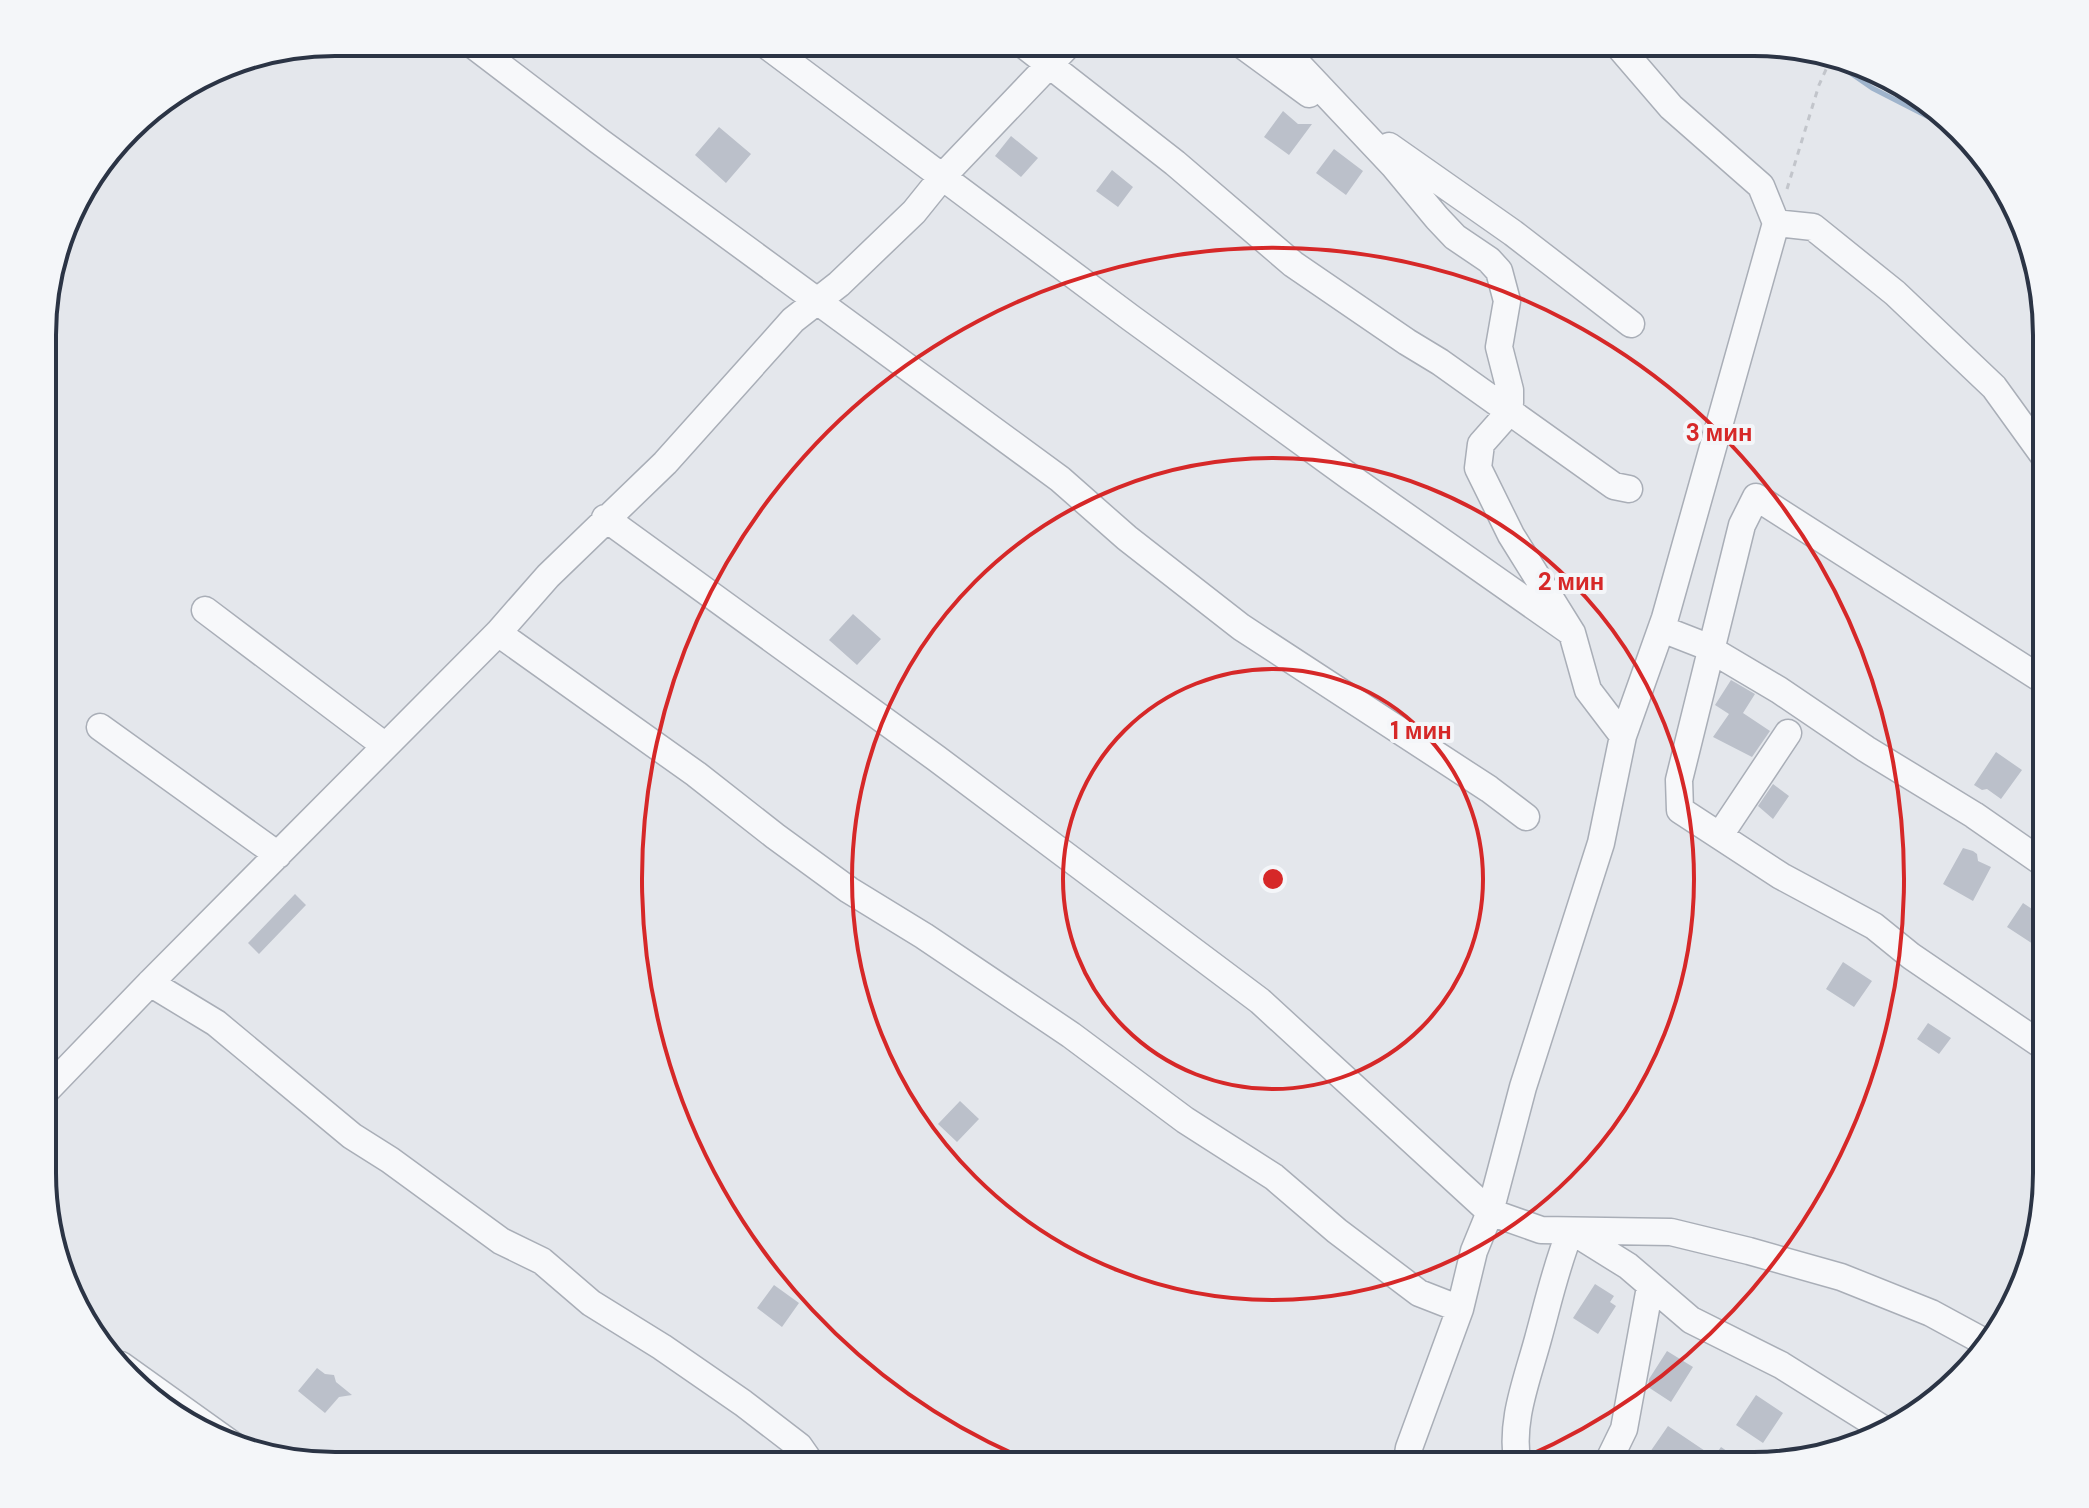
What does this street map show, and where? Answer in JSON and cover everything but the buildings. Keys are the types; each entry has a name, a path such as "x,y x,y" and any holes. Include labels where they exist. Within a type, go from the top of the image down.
{"street":[{"path":"489,57 1060,479 1127,538 1241,627 1476,780 1526,817"},
{"path":"782,57 1131,318 1572,633"},
{"path":"1040,57 1175,163 1293,264 1508,409 1614,486 1629,489"},
{"path":"57,1080 384,745 498,633 605,518 665,463 793,320 839,284 914,212 943,176 1056,57"},
{"path":"1258,57 1331,111 1348,119 1513,233 1631,324"},
{"path":"1291,57 1455,237 1489,260 1499,271 1507,301 1499,347 1510,390 1508,409 1481,444 1478,468 1511,535 1572,633 1588,690 1623,736"},
{"path":"1408,1452 1460,1309 1523,1087 1601,843 1623,736 1662,629 1776,223 1761,186 1671,107 1628,57"},
{"path":"1776,223 1813,227 1895,293 1994,387 2032,440"},
{"path":"2032,673 1756,497 1742,525 1679,780 1680,810 1781,876 1874,926 1911,956 2032,1038"},
{"path":"605,518 936,758 1260,1001 1490,1212 1541,1230 1671,1232 1749,1251 1841,1277 1931,1313 1978,1339"},
{"path":"205,610 384,745"},
{"path":"1662,629 1711,650 1779,690 2032,855"},
{"path":"498,633 696,774 849,890 924,936 1071,1035 1185,1120 1274,1177 1337,1231 1419,1293 1460,1309"},
{"path":"100,727 278,855"},
{"path":"1720,835 1788,733"},
{"path":"150,983 216,1023 352,1136 501,1241 542,1261 591,1303 743,1403 803,1451"},
{"path":"1572,1232 1600,1246 1691,1320 1781,1365 1875,1424"},
{"path":"1515,1452 1522,1394 1560,1255 1572,1232"},
{"path":"1613,1452 1624,1429 1650,1287"}],"path":[{"path":"1776,223 1827,66"}],"waterway":[{"path":"1852,74 1926,115"}]}
